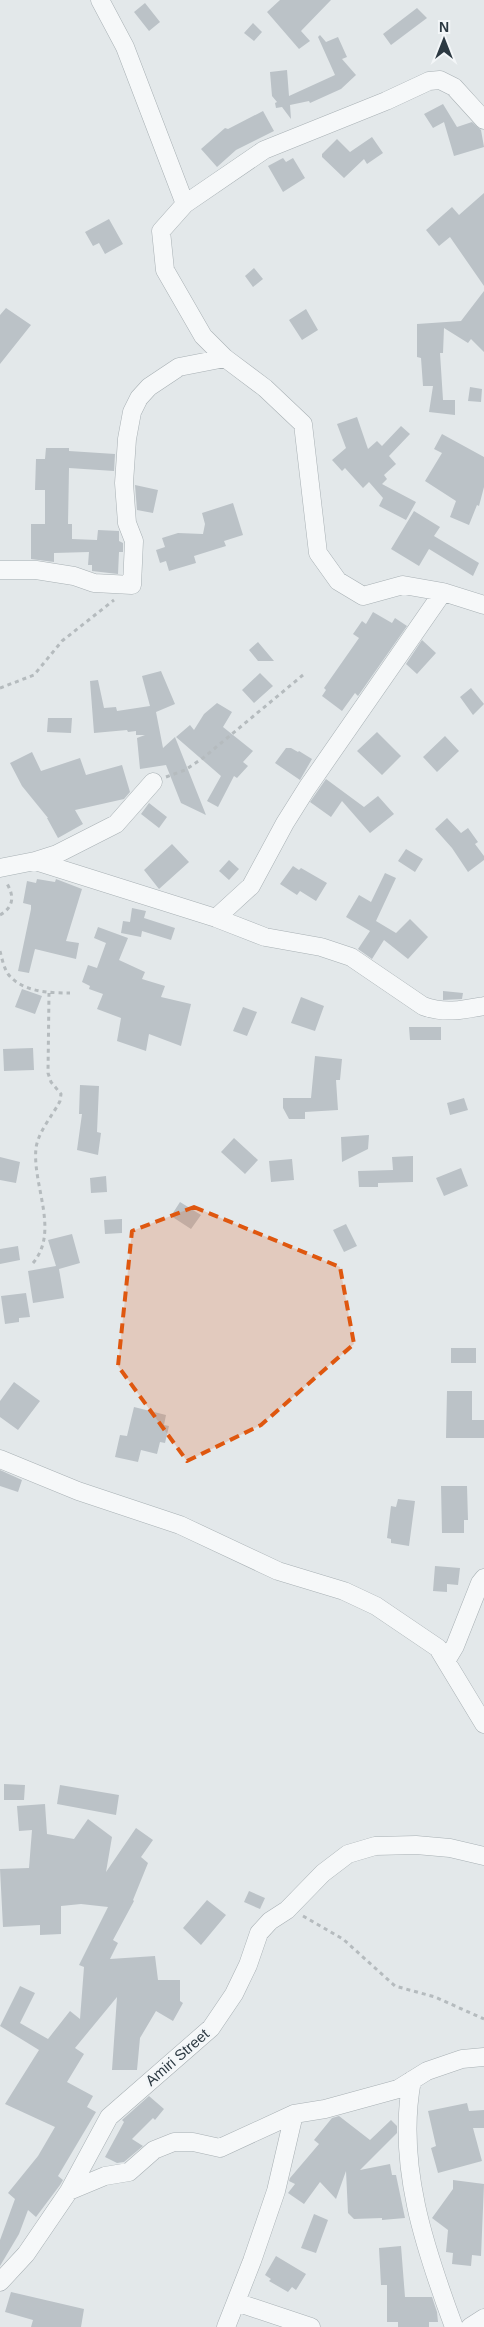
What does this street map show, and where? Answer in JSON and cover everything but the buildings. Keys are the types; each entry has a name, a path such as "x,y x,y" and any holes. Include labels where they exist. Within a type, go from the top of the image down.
{"street":[{"path":"104,2 126,46 185,204"},
{"path":"484,120 454,87 440,80 429,81 386,101 264,150 185,204 161,231 165,270 203,336 225,358 265,388 303,424 318,553 338,581 363,596 403,585 443,592 484,606"},
{"path":"0,570 36,570 74,576 94,583 132,585 134,541 127,523 124,483 126,439 132,412 139,398 149,387 179,367 225,358"},
{"path":"216,918 251,886 307,788 443,592"},
{"path":"2,874 82,843 116,824 153,782"},
{"path":"35,861 216,918 265,937 321,947 351,957 423,1006 435,1010 455,1011 484,1006"},
{"path":"0,1459 78,1491 180,1525 278,1570 359,1597 408,1626 438,1648 484,1724"},
{"path":"446,1661 455,1646 480,1583 484,1578"},
{"name":"Amiri Street","path":"0,2282 26,2254 70,2191 109,2117 211,2028 234,1994 248,1965 259,1933 270,1921 290,1907 323,1872 348,1854 375,1846 416,1845 442,1847 484,1856"},
{"path":"70,2191 105,2176 130,2172 154,2150 174,2142 193,2142 220,2148 294,2114 326,2108 398,2089 426,2071 462,2059 484,2057"},
{"path":"412,2080 406,2123 410,2169 431,2262 454,2327"},
{"path":"226,2327 276,2191 294,2114"},
{"path":"236,2302 311,2327"},
{"path":"470,2327 484,2318"}],"path":[{"path":"0,688 34,676 62,641 132,585"},
{"path":"153,782 185,770 203,758 303,675"},
{"path":"0,916 13,900 12,892 2,874"},
{"path":"0,951 7,972 15,981 49,993 70,992"},
{"path":"33,1263 41,1253 44,1218 42,1193 36,1167 36,1146 60,1101 61,1094 51,1082 48,1073 49,993"},
{"path":"290,1907 343,1939 395,1986 435,1997 484,2020"}],"highlighted area":[{"path":"194,1207 340,1267 354,1344 261,1425 187,1461 118,1366 132,1231"}]}
